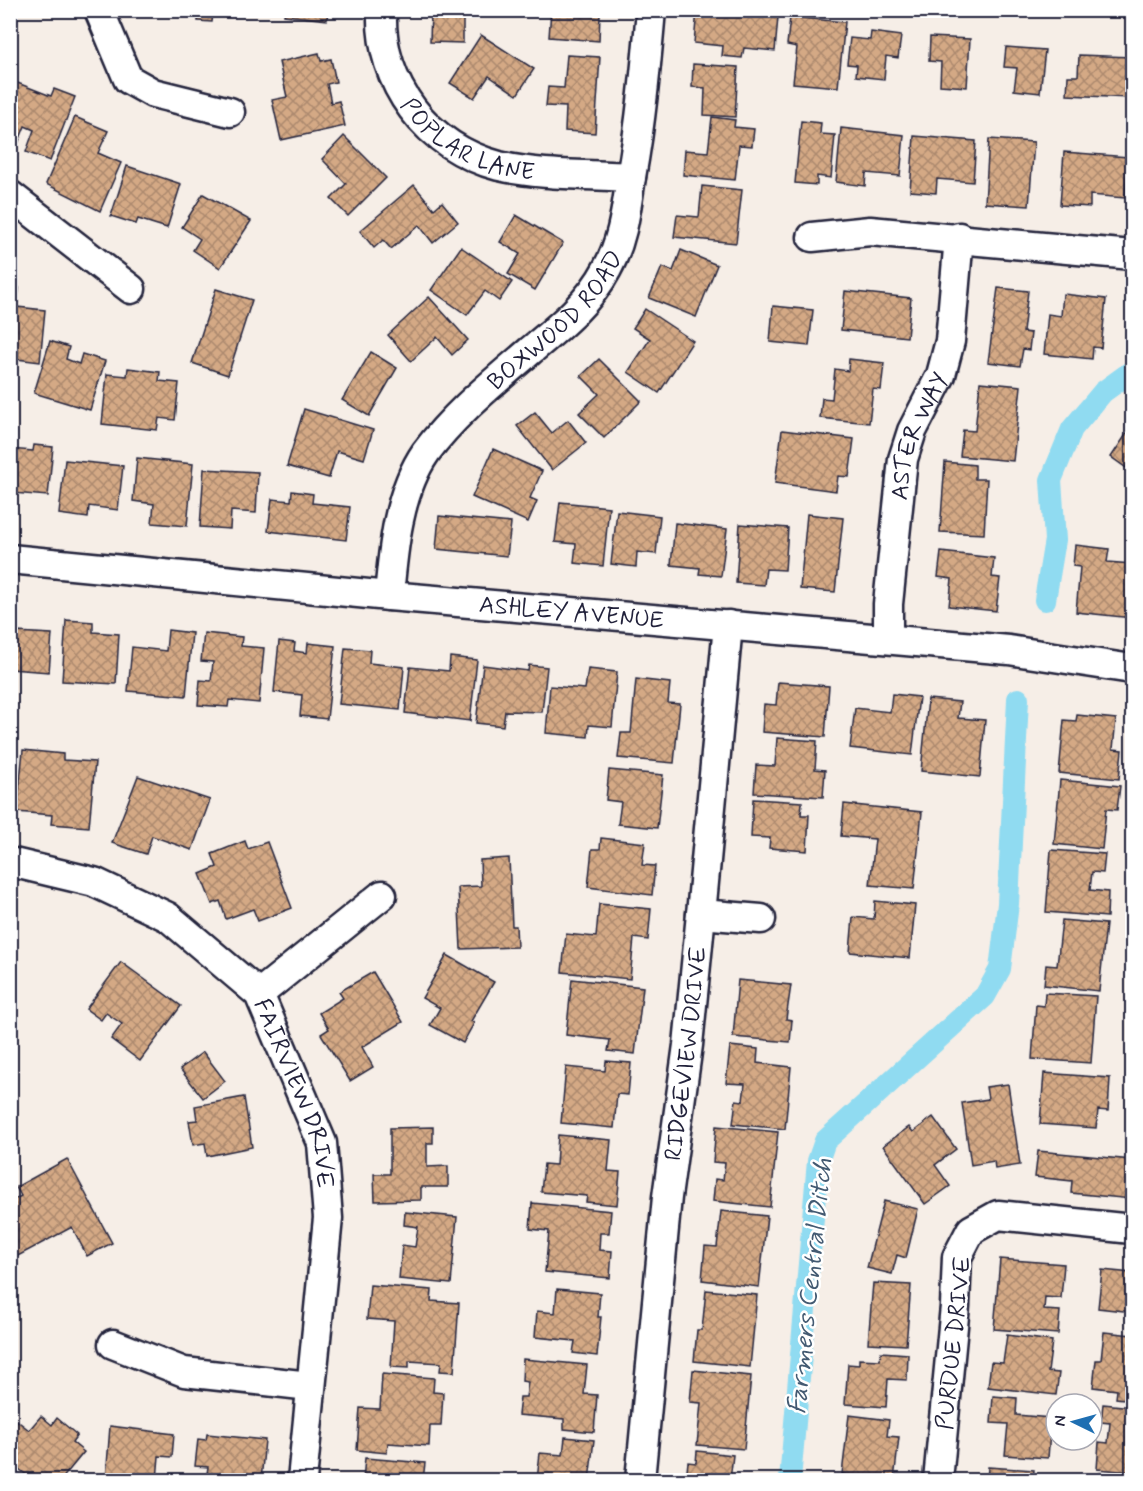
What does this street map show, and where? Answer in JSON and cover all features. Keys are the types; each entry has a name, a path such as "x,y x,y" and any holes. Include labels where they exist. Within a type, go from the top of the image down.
{"street":[{"path":"99,10 128,79 153,93 230,112"},
{"name":"POPLAR LANE","path":"382,10 381,26 387,65 403,98 430,132 461,150 498,165 631,177"},
{"name":"BOXWOOD ROAD","path":"390,596 392,560 400,520 409,487 425,454 465,406 555,331 590,296 620,243 639,138 651,10"},
{"path":"10,195 131,289"},
{"path":"812,237 870,231 959,237 1132,255"},
{"name":"ASTER WAY","path":"888,639 888,603 903,459 912,431 941,375 950,341 959,237"},
{"name":"ASHLEY AVENUE","path":"10,559 390,596 1009,650 1132,669"},
{"name":"RIDGEVIEW DRIVE","path":"640,1480 667,1197 688,1045 728,625"},
{"name":"FAIRVIEW DRIVE","path":"10,862 94,882 168,917 259,994 322,1143 328,1218 302,1480"},
{"path":"259,994 382,895"},
{"path":"701,914 761,919"},
{"name":"PURDUE DRIVE","path":"938,1480 955,1306 957,1257 971,1230 998,1215 1132,1229"},
{"path":"113,1344 184,1372 310,1386"}],"building":[{"path":"193,10 220,10 219,15 213,14 212,22 198,21 198,13"},
{"path":"285,10 328,10 327,20 284,15"},
{"path":"431,10 463,10 463,43 430,42"},
{"path":"551,10 593,10 592,13 600,14 599,41 549,37"},
{"path":"697,10 778,17 775,51 744,48 742,58 722,56 723,46 694,43"},
{"path":"790,17 845,22 838,87 793,83 797,47 787,45"},
{"path":"871,32 901,36 898,58 886,56 884,79 856,76 857,65 847,64 850,38 870,40"},
{"path":"481,35 534,69 517,95 489,76 474,98 450,83"},
{"path":"930,37 970,39 967,87 940,85 941,62 929,61"},
{"path":"1006,47 1045,50 1040,93 1014,90 1017,68 1004,67"},
{"path":"319,53 321,61 331,59 336,82 327,84 331,103 339,101 345,126 281,140 272,100 287,97 279,62"},
{"path":"567,55 600,57 595,133 565,131 566,107 546,106 548,87 564,88"},
{"path":"1079,55 1131,57 1129,98 1067,95 1068,76 1078,76"},
{"path":"693,64 738,67 735,117 704,115 705,88 692,87"},
{"path":"15,82 51,96 54,89 75,97 50,161 26,152 34,130 25,126 17,146 10,144 10,93"},
{"path":"75,117 108,131 98,153 121,163 100,211 46,184"},
{"path":"712,117 735,120 734,127 754,129 752,146 739,145 735,180 683,175 685,150 708,152"},
{"path":"801,121 821,123 820,134 835,135 831,178 817,176 817,185 795,183"},
{"path":"841,128 904,135 900,176 866,173 865,186 836,182"},
{"path":"344,136 386,178 348,216 331,199 346,184 322,159"},
{"path":"914,136 976,141 973,182 937,179 936,193 910,191"},
{"path":"989,139 1034,142 1029,206 985,203"},
{"path":"1064,152 1128,157 1125,198 1090,195 1090,207 1060,205"},
{"path":"127,166 181,184 167,228 138,219 136,224 111,216"},
{"path":"414,185 434,209 442,202 458,222 433,243 419,225 391,249 383,240 374,248 360,231"},
{"path":"702,186 742,190 736,243 674,237 677,215 699,217"},
{"path":"203,194 251,221 220,268 193,250 200,239 182,227"},
{"path":"516,215 563,243 535,290 508,274 520,254 500,242"},
{"path":"461,247 512,282 499,301 485,291 467,315 431,290"},
{"path":"681,250 717,265 696,317 649,298 662,267 673,271"},
{"path":"10,287 19,288 17,307 45,310 40,362 17,359 18,349 10,348"},
{"path":"998,288 1028,291 1023,332 1031,333 1029,350 1023,349 1020,366 988,362"},
{"path":"216,289 252,300 228,375 192,363"},
{"path":"845,291 911,298 907,337 841,330"},
{"path":"1063,294 1106,299 1101,348 1093,347 1092,359 1044,354 1048,314 1061,316"},
{"path":"429,297 468,340 452,355 437,337 411,361 388,335"},
{"path":"773,306 813,310 809,346 770,342"},
{"path":"645,309 693,341 659,393 628,372 650,339 633,328"},
{"path":"50,341 69,347 66,359 79,364 82,354 105,361 90,410 34,393"},
{"path":"371,352 397,368 369,416 342,400"},
{"path":"599,359 641,401 604,438 579,413 599,394 581,376"},
{"path":"849,359 884,363 881,390 873,389 869,423 820,418 822,398 832,399 835,369 848,371"},
{"path":"128,368 160,372 159,381 179,383 175,420 159,418 157,430 102,424 107,374 127,376"},
{"path":"980,382 1021,386 1013,461 960,456 963,430 975,431"},
{"path":"304,409 373,430 364,459 337,451 329,478 287,466"},
{"path":"535,412 552,433 568,420 586,443 552,470 517,426"},
{"path":"782,430 854,439 849,477 838,476 836,491 775,483"},
{"path":"1127,433 1132,437 1132,472 1111,457"},
{"path":"34,445 53,447 48,496 13,493 10,509 10,449 33,451"},
{"path":"493,449 542,471 530,498 537,501 528,522 472,497"},
{"path":"137,458 193,464 187,526 152,523 154,504 133,501"},
{"path":"65,460 123,466 118,510 89,506 88,518 59,514"},
{"path":"945,462 975,465 975,479 987,479 984,534 940,532"},
{"path":"204,469 258,472 256,513 231,511 230,529 200,527"},
{"path":"292,491 313,494 312,503 350,507 346,540 268,531 272,499 291,501"},
{"path":"560,502 609,507 603,566 574,563 576,544 555,542"},
{"path":"617,511 660,516 656,554 637,552 636,567 611,564"},
{"path":"807,514 843,518 835,592 800,589"},
{"path":"439,516 511,523 507,556 436,549"},
{"path":"675,523 727,529 721,576 699,574 700,568 671,565"},
{"path":"740,524 788,528 785,570 766,569 764,585 736,583"},
{"path":"1075,545 1109,549 1107,562 1132,564 1132,618 1076,612 1080,567 1073,566"},
{"path":"941,552 994,558 992,577 1000,578 996,611 949,606 952,579 938,577"},
{"path":"10,615 17,616 16,632 52,634 49,672 10,669"},
{"path":"66,620 93,622 93,632 119,634 116,684 62,681"},
{"path":"168,630 192,633 186,696 128,691 132,647 166,651"},
{"path":"204,633 242,637 241,646 264,648 259,703 229,700 228,707 198,705 200,680 211,681 213,662 201,661"},
{"path":"279,641 295,643 294,651 307,653 308,643 335,646 327,719 300,716 302,695 274,692"},
{"path":"345,648 370,650 369,663 404,667 400,710 339,704"},
{"path":"450,657 477,660 470,721 405,713 410,667 449,671"},
{"path":"483,665 528,671 529,665 547,667 542,712 505,711 503,726 476,723"},
{"path":"588,669 617,672 612,727 589,725 588,737 546,733 550,686 585,689"},
{"path":"636,679 670,683 668,703 680,704 674,763 618,758 621,733 631,733"},
{"path":"778,682 829,686 825,737 762,732 764,704 776,705"},
{"path":"892,694 919,697 912,755 850,748 855,708 890,712"},
{"path":"928,699 960,702 958,718 985,720 980,777 921,771"},
{"path":"1077,715 1116,719 1113,749 1122,750 1119,779 1059,773 1064,720 1076,721"},
{"path":"777,738 817,741 815,769 825,770 823,797 754,793 756,765 775,766"},
{"path":"23,750 63,754 63,760 95,762 89,827 51,824 52,815 17,812"},
{"path":"609,770 663,775 657,828 618,824 621,802 606,800"},
{"path":"138,776 210,800 192,850 152,836 146,854 112,843"},
{"path":"1060,780 1120,786 1117,810 1106,809 1102,849 1054,844"},
{"path":"753,799 802,802 801,815 809,815 807,851 769,848 770,838 751,837"},
{"path":"844,804 922,812 914,889 870,885 875,839 841,836"},
{"path":"601,838 645,843 642,865 655,866 652,895 588,887 592,849 600,849"},
{"path":"245,841 248,849 267,842 292,908 258,921 253,909 226,919 220,901 212,904 200,874 217,867 212,854"},
{"path":"1051,850 1105,854 1103,873 1092,872 1090,890 1108,892 1107,917 1046,912"},
{"path":"509,858 512,926 516,926 517,947 461,949 458,887 481,886 480,860"},
{"path":"875,901 915,905 910,958 850,952 853,917 874,919"},
{"path":"599,904 651,909 648,940 634,938 630,979 562,972 566,934 596,937"},
{"path":"1062,920 1106,924 1099,991 1044,985 1046,965 1057,966"},
{"path":"447,955 494,982 471,1021 474,1023 463,1043 430,1025 440,1008 422,998"},
{"path":"121,962 181,1006 140,1061 111,1039 122,1024 106,1013 101,1020 86,1009"},
{"path":"373,972 403,1022 362,1047 373,1067 350,1081 321,1034 329,1029 319,1013 343,998 339,992"},
{"path":"572,979 643,987 635,1054 608,1051 610,1040 566,1035"},
{"path":"738,980 791,985 786,1019 792,1020 790,1042 733,1037"},
{"path":"1045,993 1096,996 1091,1063 1032,1059 1036,1005 1044,1006"},
{"path":"730,1046 758,1049 757,1063 791,1067 785,1129 733,1124 736,1100 743,1101 745,1084 726,1083"},
{"path":"203,1052 225,1081 203,1098 180,1069"},
{"path":"606,1061 631,1063 628,1095 617,1094 614,1128 561,1123 566,1067 605,1071"},
{"path":"1044,1073 1110,1078 1108,1111 1098,1110 1096,1128 1040,1124"},
{"path":"1008,1084 1020,1165 995,1169 994,1161 971,1165 962,1103 988,1099 986,1087"},
{"path":"244,1097 252,1147 207,1156 205,1143 193,1145 189,1121 197,1120 195,1106"},
{"path":"933,1117 956,1149 935,1165 950,1186 925,1204 883,1146 909,1127 913,1132"},
{"path":"716,1126 778,1132 770,1207 713,1201 715,1179 723,1180 725,1163 713,1162"},
{"path":"433,1127 433,1143 427,1143 427,1167 448,1166 448,1187 421,1187 421,1200 375,1201 374,1174 390,1174 390,1128"},
{"path":"558,1135 611,1140 608,1171 620,1172 617,1205 586,1202 587,1196 541,1192 544,1164 556,1165"},
{"path":"1038,1151 1132,1160 1132,1199 1071,1193 1072,1181 1035,1177"},
{"path":"67,1159 112,1243 87,1256 72,1227 14,1258 10,1251 10,1202 21,1196 16,1187"},
{"path":"884,1201 918,1209 906,1258 897,1255 892,1274 867,1268"},
{"path":"532,1203 611,1211 609,1233 600,1233 599,1250 612,1251 610,1278 545,1272 549,1231 530,1229"},
{"path":"721,1211 767,1216 759,1287 702,1280 705,1246 717,1247"},
{"path":"405,1212 457,1217 451,1284 399,1279 402,1245 415,1247 418,1227 404,1225"},
{"path":"1000,1259 1064,1264 1061,1298 1045,1297 1044,1310 1060,1311 1058,1334 994,1329"},
{"path":"1102,1270 1132,1273 1132,1312 1098,1308"},
{"path":"873,1283 911,1285 906,1345 868,1343"},
{"path":"370,1285 432,1290 431,1301 459,1303 454,1372 440,1371 441,1363 409,1361 409,1368 391,1367 394,1321 367,1319"},
{"path":"557,1289 600,1293 598,1317 601,1317 597,1356 573,1353 575,1341 535,1337 537,1311 555,1313"},
{"path":"706,1290 757,1295 750,1367 694,1361 697,1330 702,1330"},
{"path":"1104,1332 1132,1335 1132,1400 1116,1398 1117,1390 1093,1387 1096,1360 1101,1360"},
{"path":"1007,1335 1052,1341 1048,1372 1059,1373 1056,1392 1044,1394 988,1387 991,1362 1003,1363"},
{"path":"881,1352 908,1354 907,1380 888,1379 886,1407 845,1404 848,1364 859,1365 859,1359 880,1360"},
{"path":"523,1359 587,1365 584,1394 597,1395 594,1432 564,1429 564,1419 518,1415 520,1397 526,1397 528,1382 522,1381"},
{"path":"693,1370 751,1376 744,1449 697,1445 701,1403 690,1402"},
{"path":"382,1374 434,1378 433,1392 443,1393 441,1426 430,1426 429,1446 388,1443 387,1453 357,1450 360,1408 380,1409"},
{"path":"993,1396 1017,1398 1016,1415 1044,1417 1044,1452 1048,1452 1048,1458 1005,1455 1008,1424 991,1423"},
{"path":"1104,1404 1132,1407 1132,1472 1097,1469 1098,1452 1104,1452 1104,1443 1108,1443 1110,1423 1104,1422"},
{"path":"10,1415 29,1430 41,1416 52,1425 57,1418 77,1435 72,1442 84,1452 61,1480 33,1480 10,1462"},
{"path":"849,1415 889,1420 887,1436 899,1437 894,1480 842,1474"},
{"path":"110,1426 174,1434 172,1457 159,1456 157,1480 106,1479"},
{"path":"207,1434 265,1440 261,1480 206,1480 208,1467 195,1466 198,1439 206,1440"},
{"path":"565,1437 594,1440 589,1480 537,1480 540,1453 563,1455"},
{"path":"697,1451 733,1455 730,1480 686,1480 688,1462 696,1463"},
{"path":"365,1458 425,1463 423,1480 363,1480"},
{"path":"988,1467 1034,1470 1033,1480 987,1480"},
{"path":"1099,1473 1132,1475 1132,1480 1098,1480"}],"waterway":[{"name":"Farmers Central Ditch","path":"1045,600 1055,540 1051,480 1072,429 1103,392 1132,371"},
{"name":"Farmers Central Ditch","path":"790,1480 818,1161 825,1141 985,996 1000,969 1008,904 1018,699"}]}
